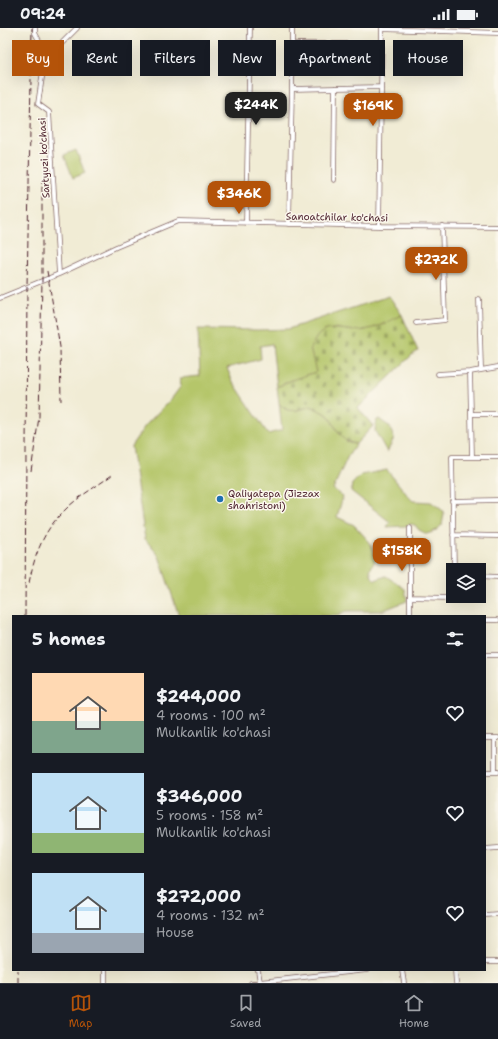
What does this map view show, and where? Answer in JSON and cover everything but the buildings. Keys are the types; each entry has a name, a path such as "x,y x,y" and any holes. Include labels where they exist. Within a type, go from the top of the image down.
{"street":[{"path":"35,28 35,33 39,40"},
{"path":"64,41 77,28"},
{"path":"246,224 250,28"},
{"path":"292,28 292,40"},
{"path":"382,40 382,29 469,30 498,33"},
{"name":"Sartyuzi ko'chasi","path":"42,76 38,104 49,112 59,274"},
{"path":"289,224 292,76"},
{"path":"379,226 381,76"},
{"path":"292,89 381,87"},
{"path":"334,180 335,88"},
{"name":"Sanoatchilar ko'chasi","path":"0,298 59,274 178,220 246,224 498,227"},
{"path":"416,323 446,320 442,226"},
{"path":"479,300 481,370"},
{"path":"438,374 470,372 498,367"},
{"path":"470,372 472,457"},
{"path":"471,414 498,414"},
{"path":"454,563 452,457 498,457"},
{"path":"452,501 498,500"},
{"path":"410,528 410,615"},
{"path":"453,535 498,536"},
{"path":"486,576 498,577"},
{"path":"410,598 446,598"},
{"path":"486,620 498,620"},
{"path":"486,654 498,655"},
{"path":"496,738 496,772"},
{"path":"486,849 498,848"},
{"path":"486,915 498,914"},
{"path":"486,962 498,962"},
{"path":"105,971 105,983"},
{"path":"258,971 260,982"},
{"path":"251,983 284,981 359,971"},
{"path":"402,971 404,983"},
{"path":"455,971 456,983"}],"green space":[{"path":"76,150 85,173 73,178 64,155"},
{"name":"Qaliyatepa (Jizzax shahristoni)","path":"389,296 402,315 367,330 352,331 335,328 316,372 277,387 272,344 260,346 261,359 227,368 232,380 268,434 282,430 279,403 282,407 290,410 298,410 311,406 328,415 340,435 346,441 356,444 347,458 333,489 343,496 337,517 354,525 366,538 374,551 375,560 370,570 372,577 375,580 386,576 405,589 407,601 381,611 346,611 340,615 179,615 159,556 145,539 131,446 145,426 172,398 181,386 180,378 200,376 198,329 288,329"},
{"path":"402,315 418,351 412,355 358,408 373,426 356,444 346,441 340,435 328,415 311,406 298,410 290,410 282,407 279,403 277,387 316,372 310,348 319,334 330,329 359,331 374,328"},
{"path":"379,419 389,426 394,438 387,452 375,431 376,421"},
{"path":"387,470 413,501 431,502 442,510 444,514 442,525 435,531 427,534 419,530 415,525 410,524 406,526 387,527 390,522 351,491 352,484 361,475"}],"railway":[{"path":"25,615 27,287 32,28"},
{"path":"31,471 39,417 42,281 42,181"},
{"path":"47,271 60,347 61,401"},
{"path":"29,583 40,545 56,519 74,502 112,475"},
{"path":"18,971 18,983"}],"place":[{"name":"Qaliyatepa (Jizzax shahristoni)","path":"220,499"}]}
